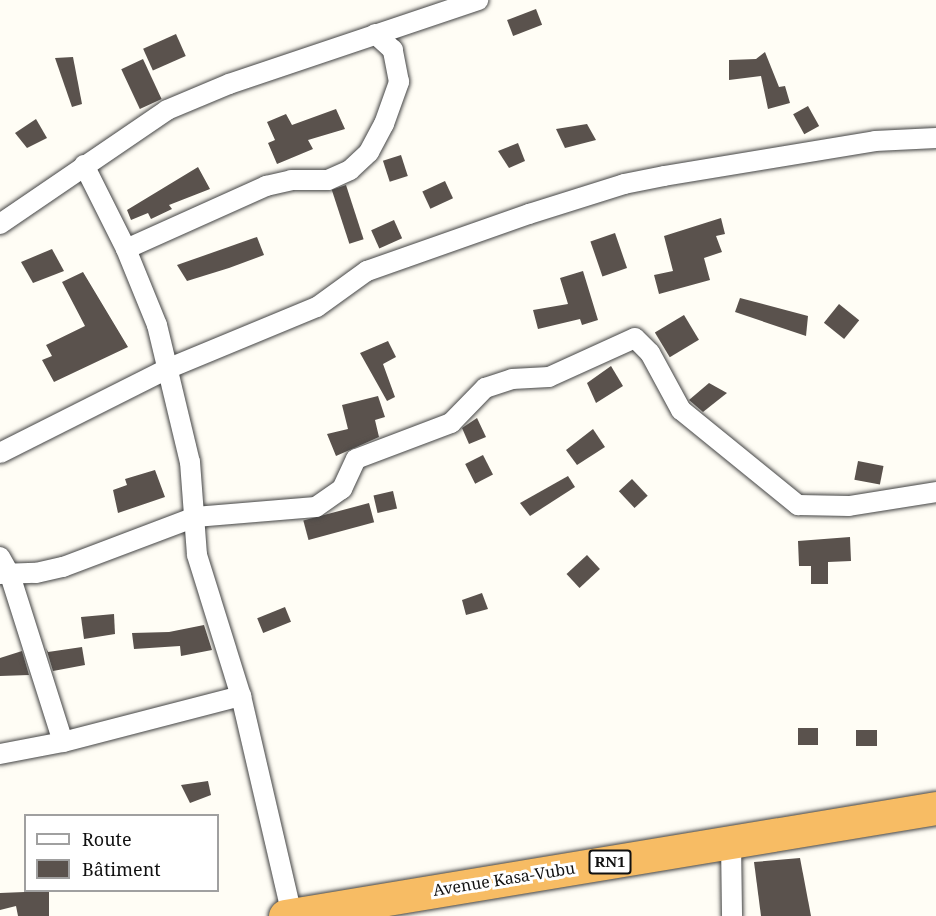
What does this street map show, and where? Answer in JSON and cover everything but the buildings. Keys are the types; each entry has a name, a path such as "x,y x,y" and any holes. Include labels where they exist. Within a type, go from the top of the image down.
{"highway":[{"name":"Avenue Kasa-Vubu","path":"288,915 936,808"}],"street":[{"path":"0,224 167,110 229,84 478,0"},
{"path":"126,249 266,186 291,180 328,180 350,170 369,152 384,124 399,82 393,50 375,34"},
{"path":"0,453 167,369 317,307 367,271 624,184 875,141 936,138"},
{"path":"84,165 126,249 157,325 190,462 197,555 241,696 288,915"},
{"path":"5,575 71,564 195,517 316,507 342,489 356,459 451,423 485,388 512,379 549,377 635,338 650,353 681,410 798,505 837,507 936,492"},
{"path":"0,557 63,742"},
{"path":"0,754 63,742 241,696"},
{"path":"731,842 732,916"}]}
